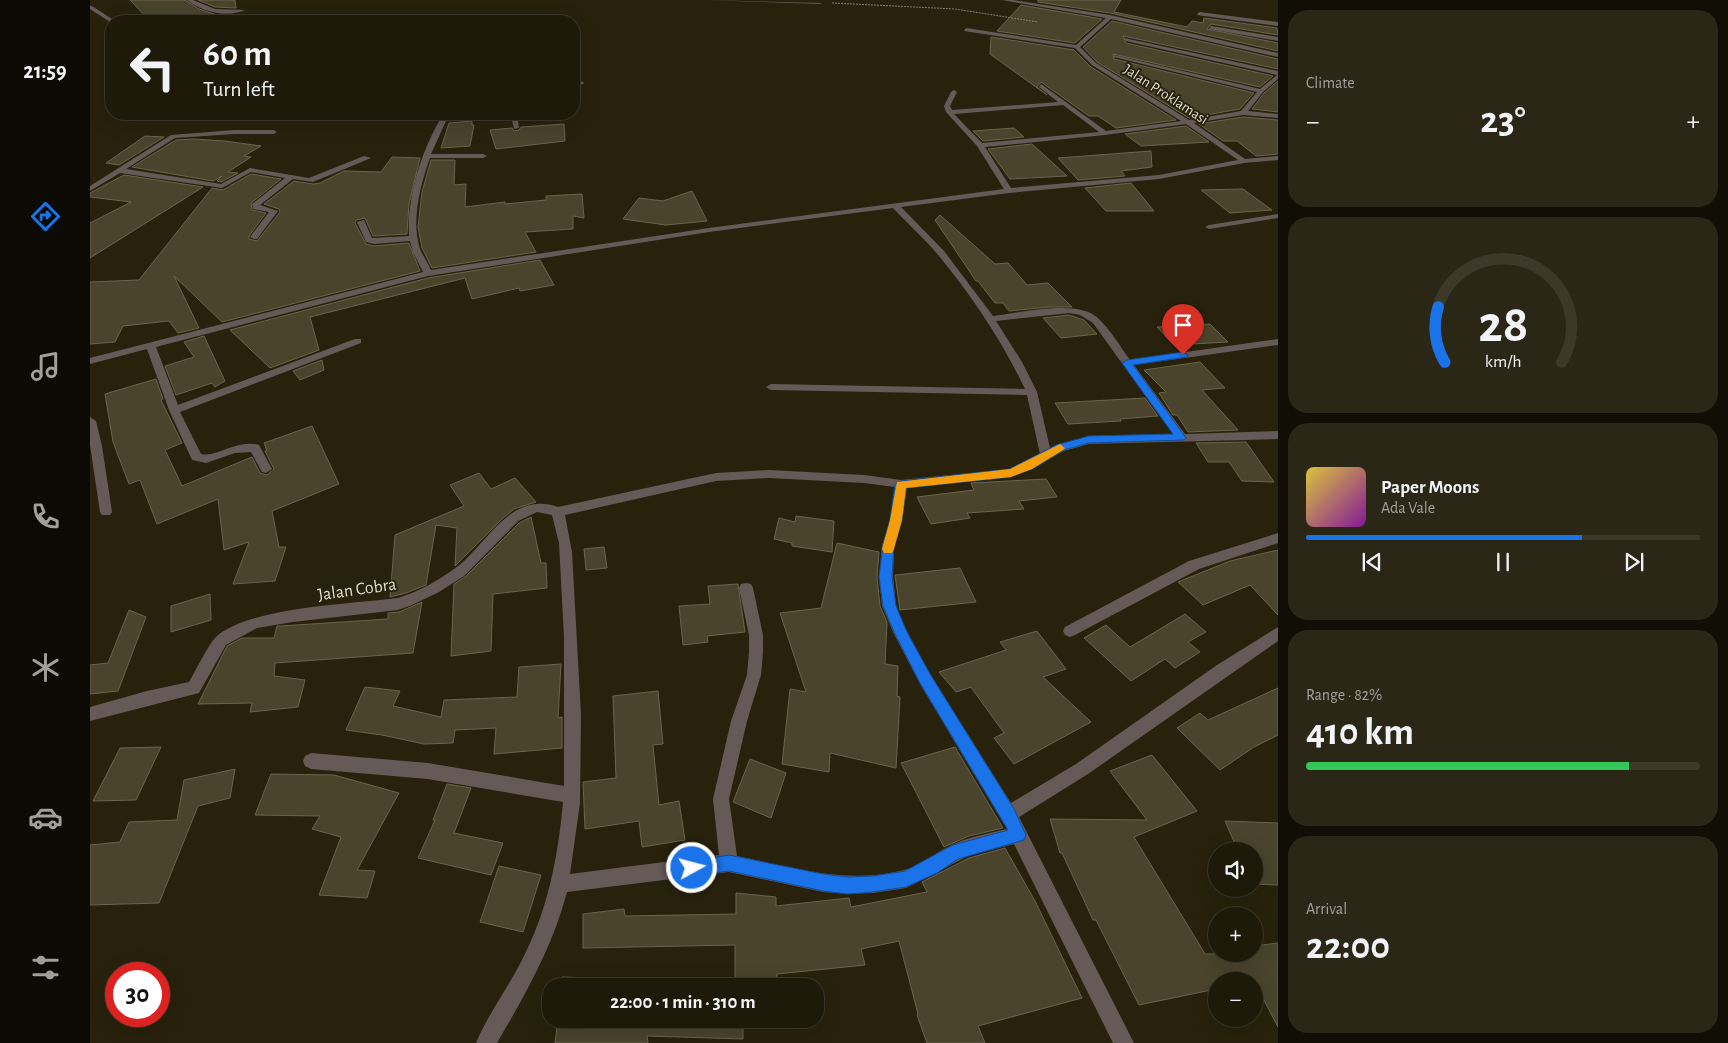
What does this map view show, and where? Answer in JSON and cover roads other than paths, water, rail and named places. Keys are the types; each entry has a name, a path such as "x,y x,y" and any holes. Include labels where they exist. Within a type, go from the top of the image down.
{"street":[{"path":"189,0 201,7 217,12 242,10"},
{"path":"707,0 820,3"},
{"path":"1004,0 1110,17 1278,55"},
{"path":"90,6 105,16"},
{"path":"1200,14 1278,24"},
{"path":"966,30 1077,47 1110,17"},
{"path":"1211,28 1278,39"},
{"path":"1160,34 1168,30"},
{"path":"1144,42 1152,38"},
{"path":"1126,39 1278,75"},
{"name":"Jalan Proklamasi","path":"1077,47 1094,64 1244,160"},
{"path":"1116,56 1261,91"},
{"path":"1243,113 1261,91 1278,75"},
{"path":"1040,86 1105,133"},
{"path":"954,92 947,106 949,112 980,145 1009,192"},
{"path":"949,112 1064,103"},
{"path":"980,145 1105,133 1243,113 1278,116"},
{"path":"428,273 415,248 413,221 416,190 436,132 443,120"},
{"path":"515,120 516,128"},
{"path":"90,189 121,171 173,136 241,131 274,132"},
{"path":"428,156 483,156"},
{"path":"121,171 220,186 226,185 250,170 290,178 315,179 342,166 367,158"},
{"path":"90,361 428,273 630,240 894,205 1159,177 1244,160 1278,158"},
{"path":"254,237 274,212 256,206 256,204 290,178"},
{"path":"894,205 941,252 990,319 1017,362 1032,392 1046,454"},
{"path":"1209,227 1278,216"},
{"path":"361,222 370,240 382,242 414,238"},
{"path":"990,319 1069,310 1082,311 1096,321 1181,438"},
{"path":"174,410 358,341"},
{"path":"1127,363 1278,342"},
{"path":"151,346 174,410 196,457 204,459 218,458 234,450 255,448 266,469"},
{"path":"771,387 1032,392"},
{"path":"90,421 93,447 106,512"},
{"name":"Jalan Cobra","path":"90,714 147,698 194,688 221,641 254,623 398,604 411,600 466,567 480,554 495,533 528,510 549,508 557,512 716,477 769,474 864,479 901,484 1011,473 1060,448 1089,440 1278,435"},
{"path":"901,484 896,520 888,545 886,577 889,606 901,634 925,679 1008,814 1124,1043"},
{"path":"486,1043 534,958 560,884 572,795 572,636 565,554 560,518 557,512"},
{"path":"1070,631 1194,565 1278,538"},
{"path":"729,863 721,799 739,721 754,675 756,652 756,635 746,588"},
{"path":"1008,814 1082,769 1222,670 1278,633"},
{"path":"311,761 428,771 572,795"},
{"path":"560,884 729,863 848,886 873,884 906,879 931,867 953,853 968,847 1018,835"}]}
